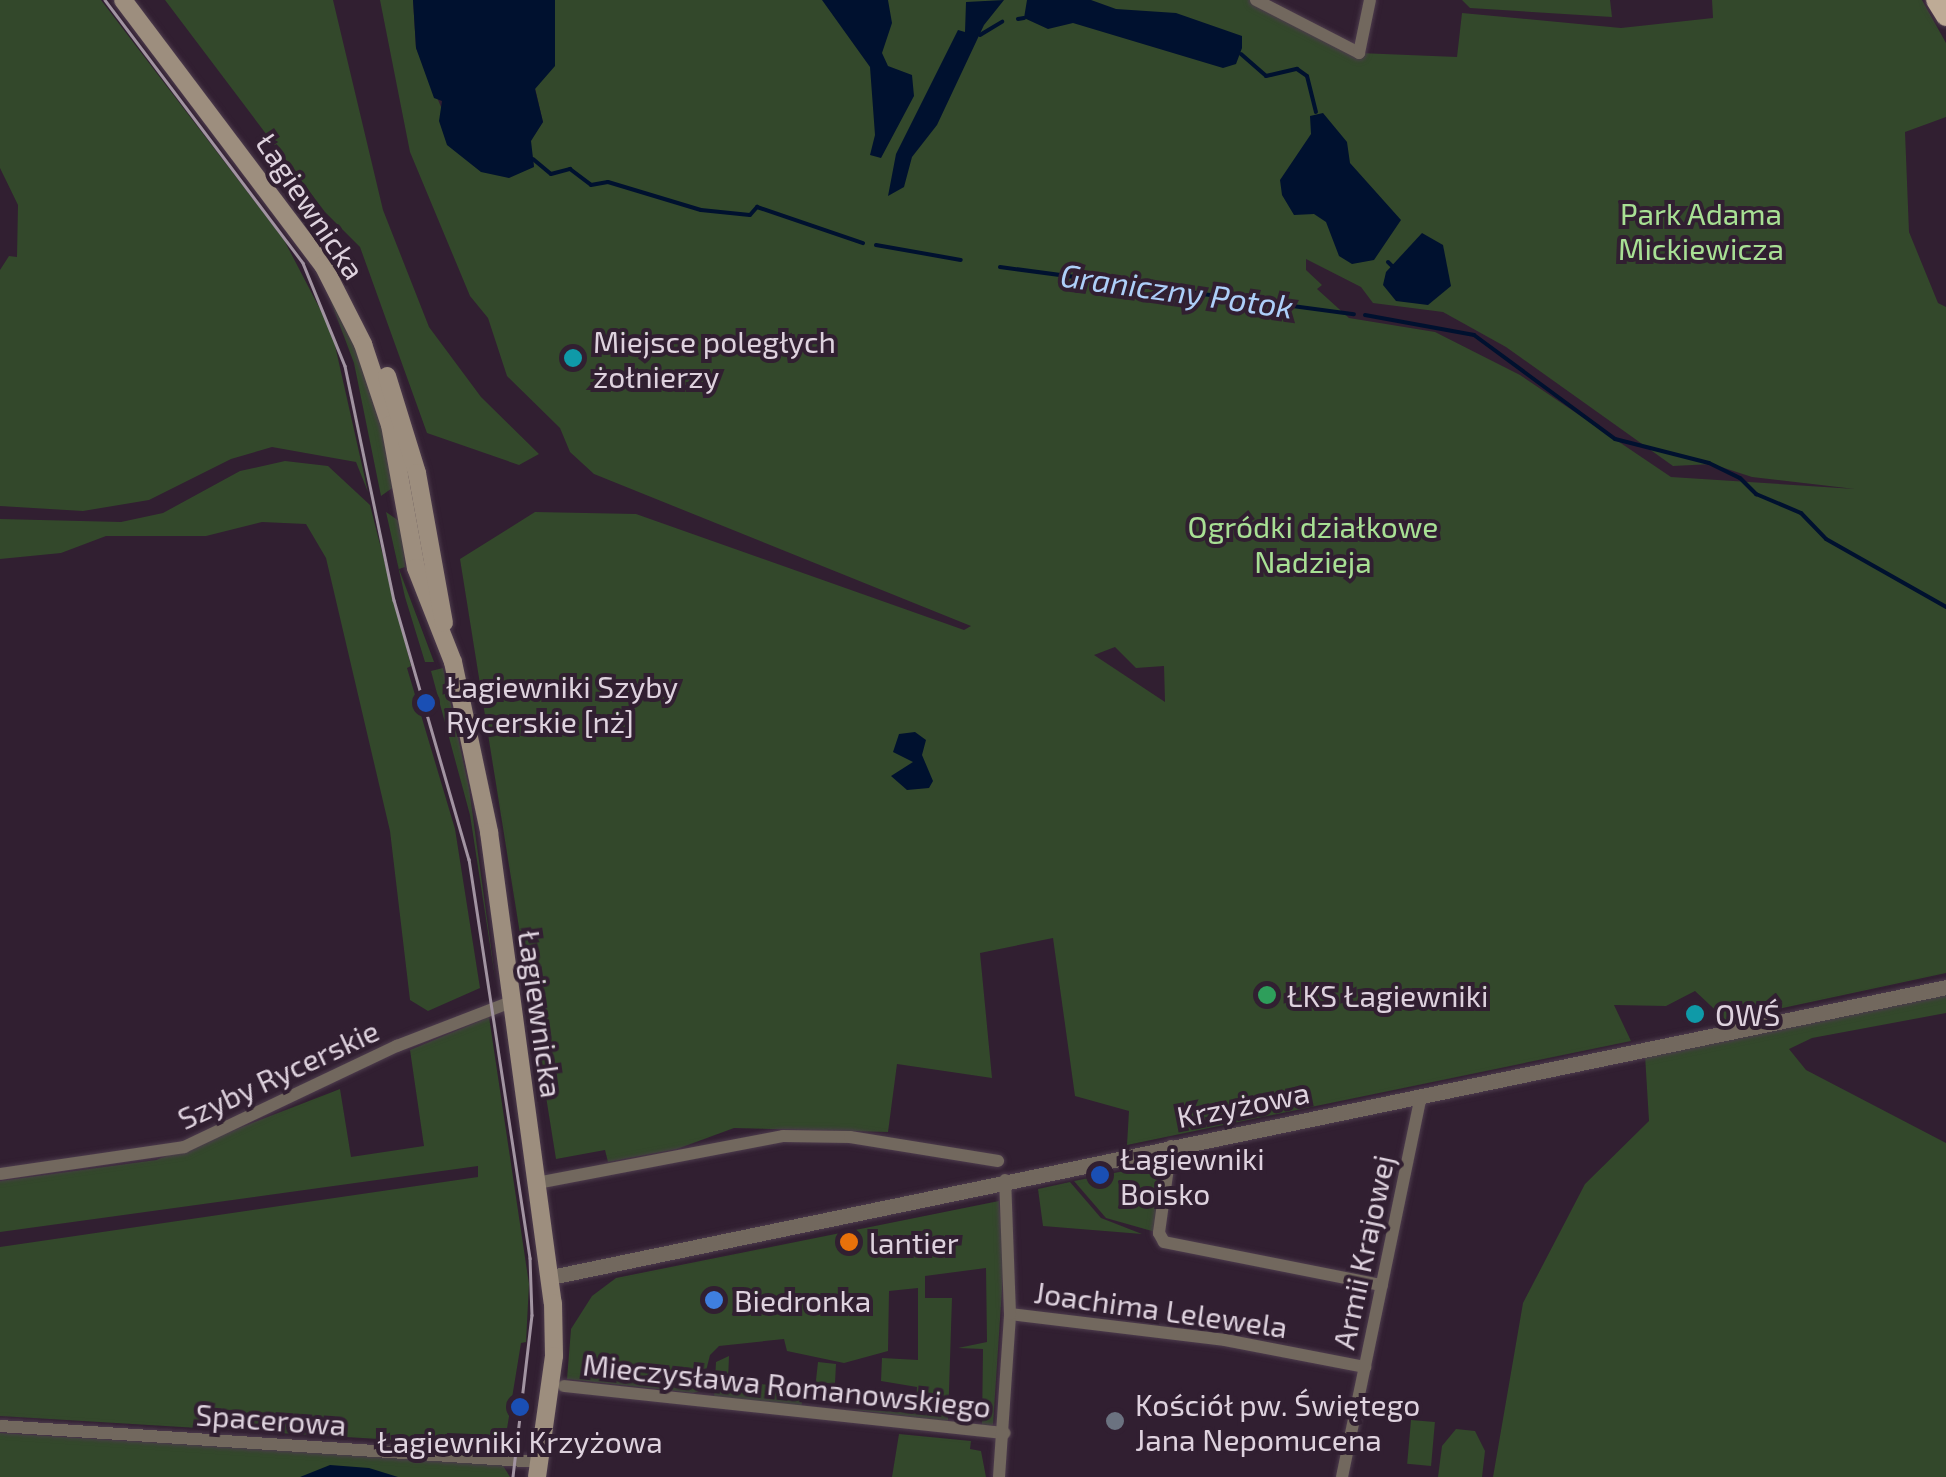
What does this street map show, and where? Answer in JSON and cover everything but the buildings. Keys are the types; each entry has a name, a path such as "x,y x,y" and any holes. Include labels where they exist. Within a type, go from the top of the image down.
{"main road":[{"name":"Łagiewnicka","path":"123,0 278,199 338,292 380,388 416,568 447,643"},
{"name":"Łagiewnicka","path":"138,0 310,224 374,341 416,474 447,643 484,808 550,1277 554,1356 538,1469"},
{"path":"1936,0 1946,16"}],"street":[{"path":"1256,0 1359,53 1370,0"},
{"name":"Krzyżowa","path":"550,1277 1946,987"},
{"name":"Szyby Rycerskie","path":"0,1174 184,1146 403,1043 510,1002"},
{"name":"Armii Krajowej","path":"1342,1477 1420,1096"},
{"path":"537,1183 783,1136 850,1136 998,1161"},
{"path":"1172,1146 1159,1233 1164,1242 1382,1285"},
{"path":"999,1477 1010,1314 1005,1180"},
{"name":"Joachima Lelewela","path":"1010,1314 1111,1322 1365,1367"},
{"name":"Mieczysława Romanowskiego","path":"564,1386 1004,1433"},
{"name":"Spacerowa","path":"0,1426 538,1469"}],"green space":[{"path":"0,0 101,0 284,240 332,332 368,492 356,462 272,447 231,459 149,500 83,511 0,506 0,270 9,256 17,257 18,205 0,168"},
{"path":"165,0 333,0 383,210 429,327 481,397 539,454 519,465 427,433 360,247 325,212"},
{"path":"380,0 413,0 416,48 444,114 534,167 530,141 543,122 535,88 555,0 1256,0 1359,53 1457,57 1462,13 1621,28 1713,18 1712,0 1922,0 1946,43 1946,117 1905,132 1909,232 1938,303 1946,307 1946,973 1726,1020 1695,991 1666,1006 1614,1005 1631,1041 1127,1145 1129,1111 1075,1096 1053,938 980,953 992,1078 897,1064 888,1132 734,1128 677,1149 608,1162 605,1150 556,1159 460,559 535,512 636,514 964,630 971,626 594,474 570,452 560,428 507,376 488,318 470,296 410,152","holes":["1306,259 1361,287 1373,303 1443,312 1506,347 1673,466 1712,464 1752,477 1855,489 1671,477 1520,375 1435,332 1349,318 1317,289 1322,285 1306,270","1115,647 1136,668 1164,666 1165,702 1094,655"]},
{"path":"1462,0 1610,0 1612,17 1470,8"},
{"path":"314,257 379,397 395,486 381,496 354,363"},
{"path":"285,461 328,466 370,505 411,666 407,668 455,829 480,988 428,1011 410,1000 390,831 326,558 306,524 262,522 206,536 106,536 61,553 0,559 0,519 121,522 163,513 240,471"},
{"path":"386,512 402,523 405,567 399,569 434,662 425,662 405,597"},
{"path":"443,668 469,788 496,984 470,815 431,671"},
{"path":"1946,993 1946,1013 1812,1038 1789,1049 1806,1070 1946,1143 1946,1477 1493,1477 1523,1303 1585,1184 1649,1121 1645,1055"},
{"path":"489,1017 529,1284 526,1342 521,1343 503,1453 481,1448 482,1436 472,1434 447,1433 446,1443 0,1416 0,1247 478,1177 478,1166 0,1232 0,1181 156,1160 340,1089 351,1157 424,1146 410,1050"},
{"path":"1169,1162 1159,1233 1106,1218 1074,1181"},
{"path":"1070,1182 1101,1218 1142,1234 1043,1226 1038,1189"},
{"path":"999,1201 1004,1259 993,1425 982,1425 983,1349 958,1348 987,1342 986,1268 925,1276 925,1298 952,1298 948,1421 846,1409 915,1413 917,1387 881,1381 882,1358 918,1360 918,1288 889,1291 888,1351 844,1363 787,1351 784,1339 719,1346 710,1355 701,1391 693,1393 567,1379 571,1329 592,1296 616,1278"},
{"path":"729,1356 728,1381 815,1389 818,1362 836,1364 834,1402 803,1397 801,1408 714,1398 716,1362"},
{"path":"1411,1420 1435,1422 1431,1466 1407,1464"},
{"path":"1456,1429 1475,1431 1485,1451 1482,1477 1438,1477 1442,1446"},
{"path":"0,1433 502,1464 510,1477 0,1477"},
{"path":"899,1434 971,1441 970,1449 981,1451 986,1477 892,1477"}],"water":[{"path":"413,0 555,0 555,66 535,89 543,122 531,141 534,167 509,178 481,172 447,145 439,121 442,101 434,98 416,48"},
{"path":"822,0 888,0 892,23 882,53 888,66 912,75 914,96 881,158 870,155 875,135 870,67"},
{"path":"1004,0 984,25 937,125 912,157 904,187 888,196 896,154 958,30 965,32 966,2"},
{"path":"1027,0 1091,0 1116,9 1176,13 1242,36 1242,48 1236,64 1223,68 1073,23 1048,29 1024,18"},
{"path":"1323,113 1347,142 1350,163 1401,220 1374,260 1352,264 1339,256 1326,222 1314,214 1294,215 1282,195 1280,180 1311,134 1310,116"},
{"path":"1422,233 1443,245 1451,286 1428,305 1396,301 1383,285 1386,272"},
{"path":"915,732 926,740 922,755 933,781 929,788 907,790 891,776 913,762 893,752 899,734"},
{"path":"330,1465 369,1468 398,1477 300,1477"}],"waterway":[{"path":"1018,19 1024,18"},
{"path":"980,35 1002,22"},
{"path":"1241,54 1266,76 1297,69 1307,76 1316,112"},
{"name":"Graniczny Potok","path":"533,159 551,174 570,169 591,185 608,182 701,210 750,215 757,207 863,243"},
{"name":"Graniczny Potok","path":"876,245 961,260"},
{"path":"1388,262 1393,267"},
{"name":"Graniczny Potok","path":"1000,267 1354,314"},
{"name":"Graniczny Potok","path":"1365,315 1474,335 1615,439 1709,463 1740,478 1756,494 1801,513 1826,539 1946,607"}],"tram line":[{"path":"105,0 303,263 345,366 394,600 469,859 530,1258 532,1315 513,1477"}],"place":[{"name":"Miejsce poległych żołnierzy","path":"573,358"},
{"name":"Łagiewniki Szyby Rycerskie [nż]","path":"426,703"},
{"name":"ŁKS Łagiewniki","path":"1267,995"},
{"name":"OWŚ","path":"1695,1014"},
{"name":"Łagiewniki Boisko","path":"1100,1175"},
{"name":"lantier","path":"849,1242"},
{"name":"Biedronka","path":"714,1300"},
{"name":"Łagiewniki Krzyżowa","path":"520,1407"},
{"name":"Kościół pw. Świętego Jana Nepomucena","path":"1115,1421"}],"park label":[{"name":"Park Adama Mickiewicza","path":"1701,230"},
{"name":"Ogródki działkowe Nadzieja","path":"1313,543"}]}
